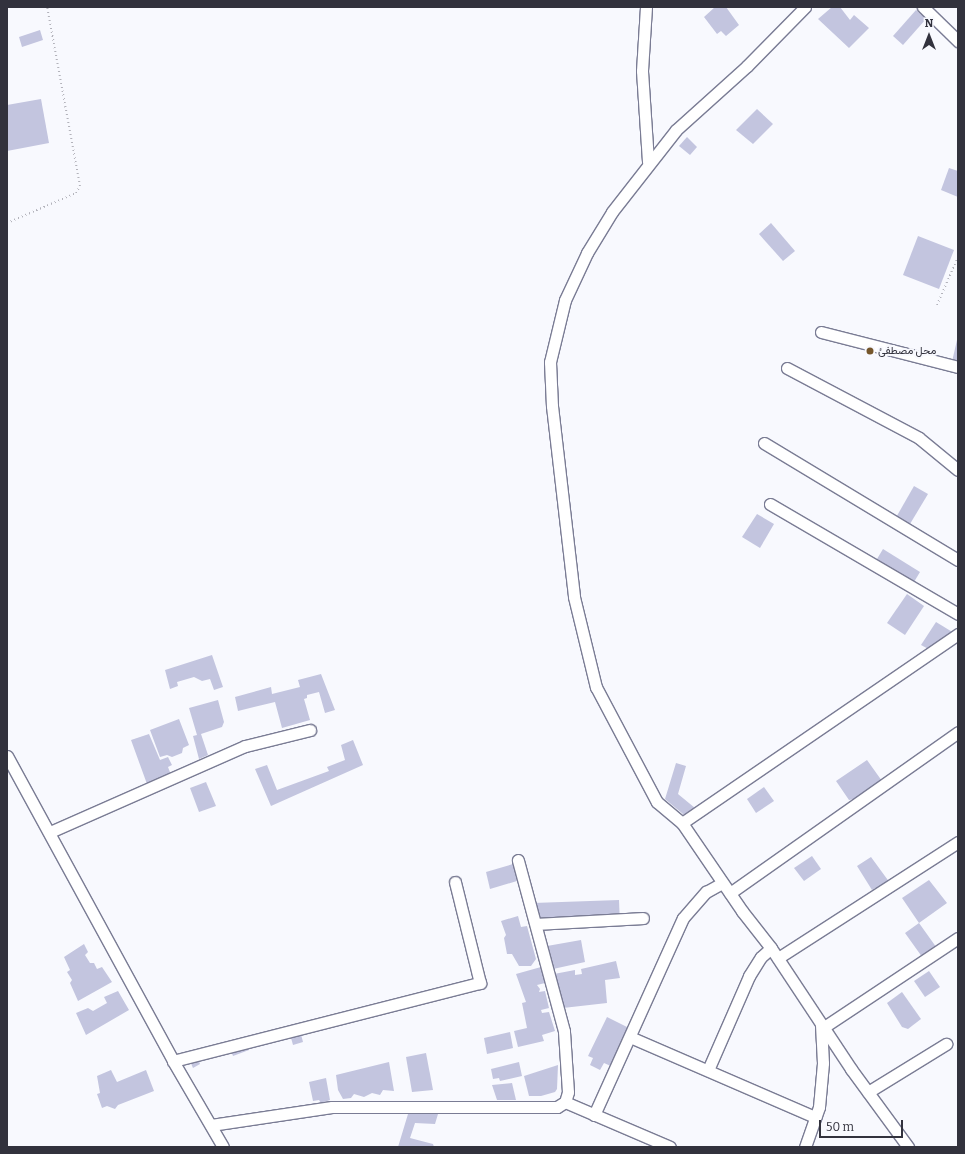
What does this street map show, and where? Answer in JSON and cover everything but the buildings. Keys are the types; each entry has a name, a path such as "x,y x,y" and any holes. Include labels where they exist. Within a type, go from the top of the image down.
{"street":[{"path":"646,7 642,71 648,162"},
{"path":"805,7 747,66 676,130 648,162 612,212 587,252 578,277 565,300 550,362 552,406 574,598 596,687 657,802 682,822 722,883 771,948 868,1092 908,1147"},
{"path":"923,7 958,41"},
{"path":"821,332 958,366"},
{"path":"788,368 919,438 958,470"},
{"path":"764,444 958,560"},
{"path":"770,504 958,614"},
{"path":"682,822 958,634"},
{"path":"50,832 246,746 310,730"},
{"path":"730,893 958,732"},
{"path":"7,756 50,832 173,1061 223,1147"},
{"path":"778,958 958,842"},
{"path":"211,1125 332,1107 557,1107 565,1102 568,1092 564,1031 518,860"},
{"path":"173,1061 480,983 455,882"},
{"path":"594,1115 683,918 706,892 722,883"},
{"path":"536,924 643,918"},
{"path":"823,1025 958,938"},
{"path":"708,1070 749,976 761,957 771,948"},
{"path":"806,1147 816,1117 823,1063 823,1025"},
{"path":"630,1036 816,1117"},
{"path":"868,1092 946,1044"},
{"path":"565,1102 670,1147"}],"path":[{"path":"7,223 76,193 80,186 47,7"},
{"path":"937,305 958,257"}],"place":[{"name":"محل مصطفئ","path":"870,351"}]}
